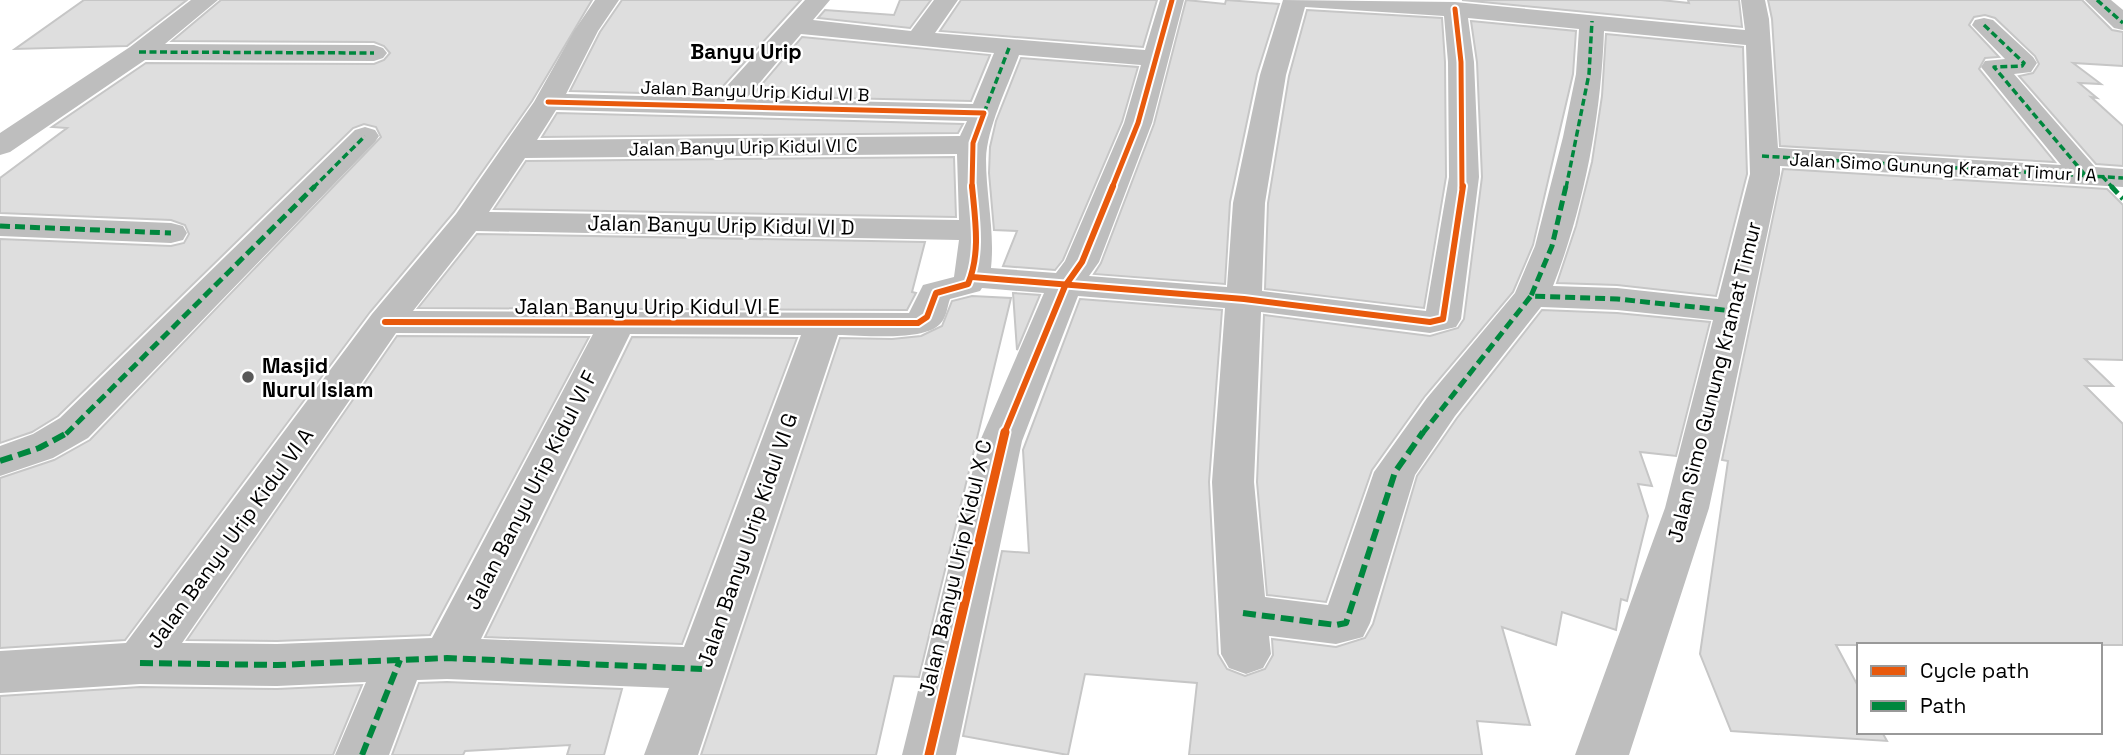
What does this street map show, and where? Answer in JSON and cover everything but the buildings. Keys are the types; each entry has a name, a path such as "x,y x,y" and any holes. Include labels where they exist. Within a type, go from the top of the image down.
{"street":[{"path":"0,146 139,52 206,0"},
{"name":"Jalan Banyu Urip Kidul VI A","path":"141,663 385,322 467,221 548,102 586,31 607,0"},
{"path":"726,104 818,0"},
{"path":"918,39 946,0"},
{"name":"Jalan Banyu Urip Kidul X C","path":"929,755 1002,441 1065,286 1082,262 1138,123 1172,0"},
{"path":"1246,654 1233,482 1249,203 1273,75 1296,0 1455,9 1758,39"},
{"name":"Jalan Simo Gunung Kramat Timur","path":"1602,755 1686,508 1765,174 1758,39 1753,0"},
{"path":"2097,0 2123,23"},
{"path":"1009,48 972,113 975,230 972,278 1244,299 1430,321 1443,319 1464,177 1461,62 1455,9"},
{"path":"1243,613 1336,625 1346,623 1395,472 1441,407 1531,296 1552,246 1578,137 1589,74 1592,21"},
{"path":"1984,25 2024,63 2022,66 1994,67 2104,177 2123,200"},
{"path":"796,26 1009,48 1156,59"},
{"path":"139,52 374,53"},
{"name":"Jalan Banyu Urip Kidul VI B","path":"548,102 726,104 972,113"},
{"path":"0,461 56,442 74,428 365,136"},
{"name":"Jalan Banyu Urip Kidul VI C","path":"514,149 972,145"},
{"name":"Jalan Simo Gunung Kramat Timur I A","path":"1762,156 2104,177"},
{"name":"Jalan Banyu Urip Kidul VI D","path":"467,221 975,230"},
{"path":"0,226 172,233"},
{"name":"Jalan Banyu Urip Kidul VI E","path":"385,322 909,324 918,323 927,317 933,294 943,288 968,284 972,278"},
{"path":"1531,296 1617,299 1733,311"},
{"name":"Jalan Banyu Urip Kidul VI F","path":"362,755 423,659 618,323"},
{"name":"Jalan Banyu Urip Kidul VI G","path":"671,755 822,324"},
{"path":"0,671 141,663 277,665 423,659 702,669"}],"marked path":[{"path":"2097,0 2123,23"},
{"path":"1592,21 1589,74 1578,137 1552,246 1531,296 1617,299 1733,311"},
{"path":"1984,25 2024,63 2022,66 1994,67 2086,176"},
{"path":"984,113 1009,48"},
{"path":"139,52 374,53"},
{"path":"0,461 39,448 74,428 365,136"},
{"path":"1762,156 2123,178"},
{"path":"2102,176 2123,199"},
{"path":"0,226 171,233"},
{"path":"1243,613 1336,625 1346,623 1395,472 1441,407 1531,296"},
{"path":"140,663 277,665 447,658 702,669"},
{"path":"362,755 400,660"}],"cycle path":[{"path":"929,755 1001,441 1065,286 1082,262 1138,123 1172,0"},
{"path":"972,277 1244,299 1430,322 1443,319 1464,177 1461,62 1455,9"},
{"path":"385,322 909,324 918,323 927,317 933,298 939,290 968,284 976,254 971,158 974,139 984,113 548,102"}],"place":[{"name":"Masjid Nurul Islam","path":"248,377"}],"district":[{"name":"Banyu Urip","path":"746,51"}]}
